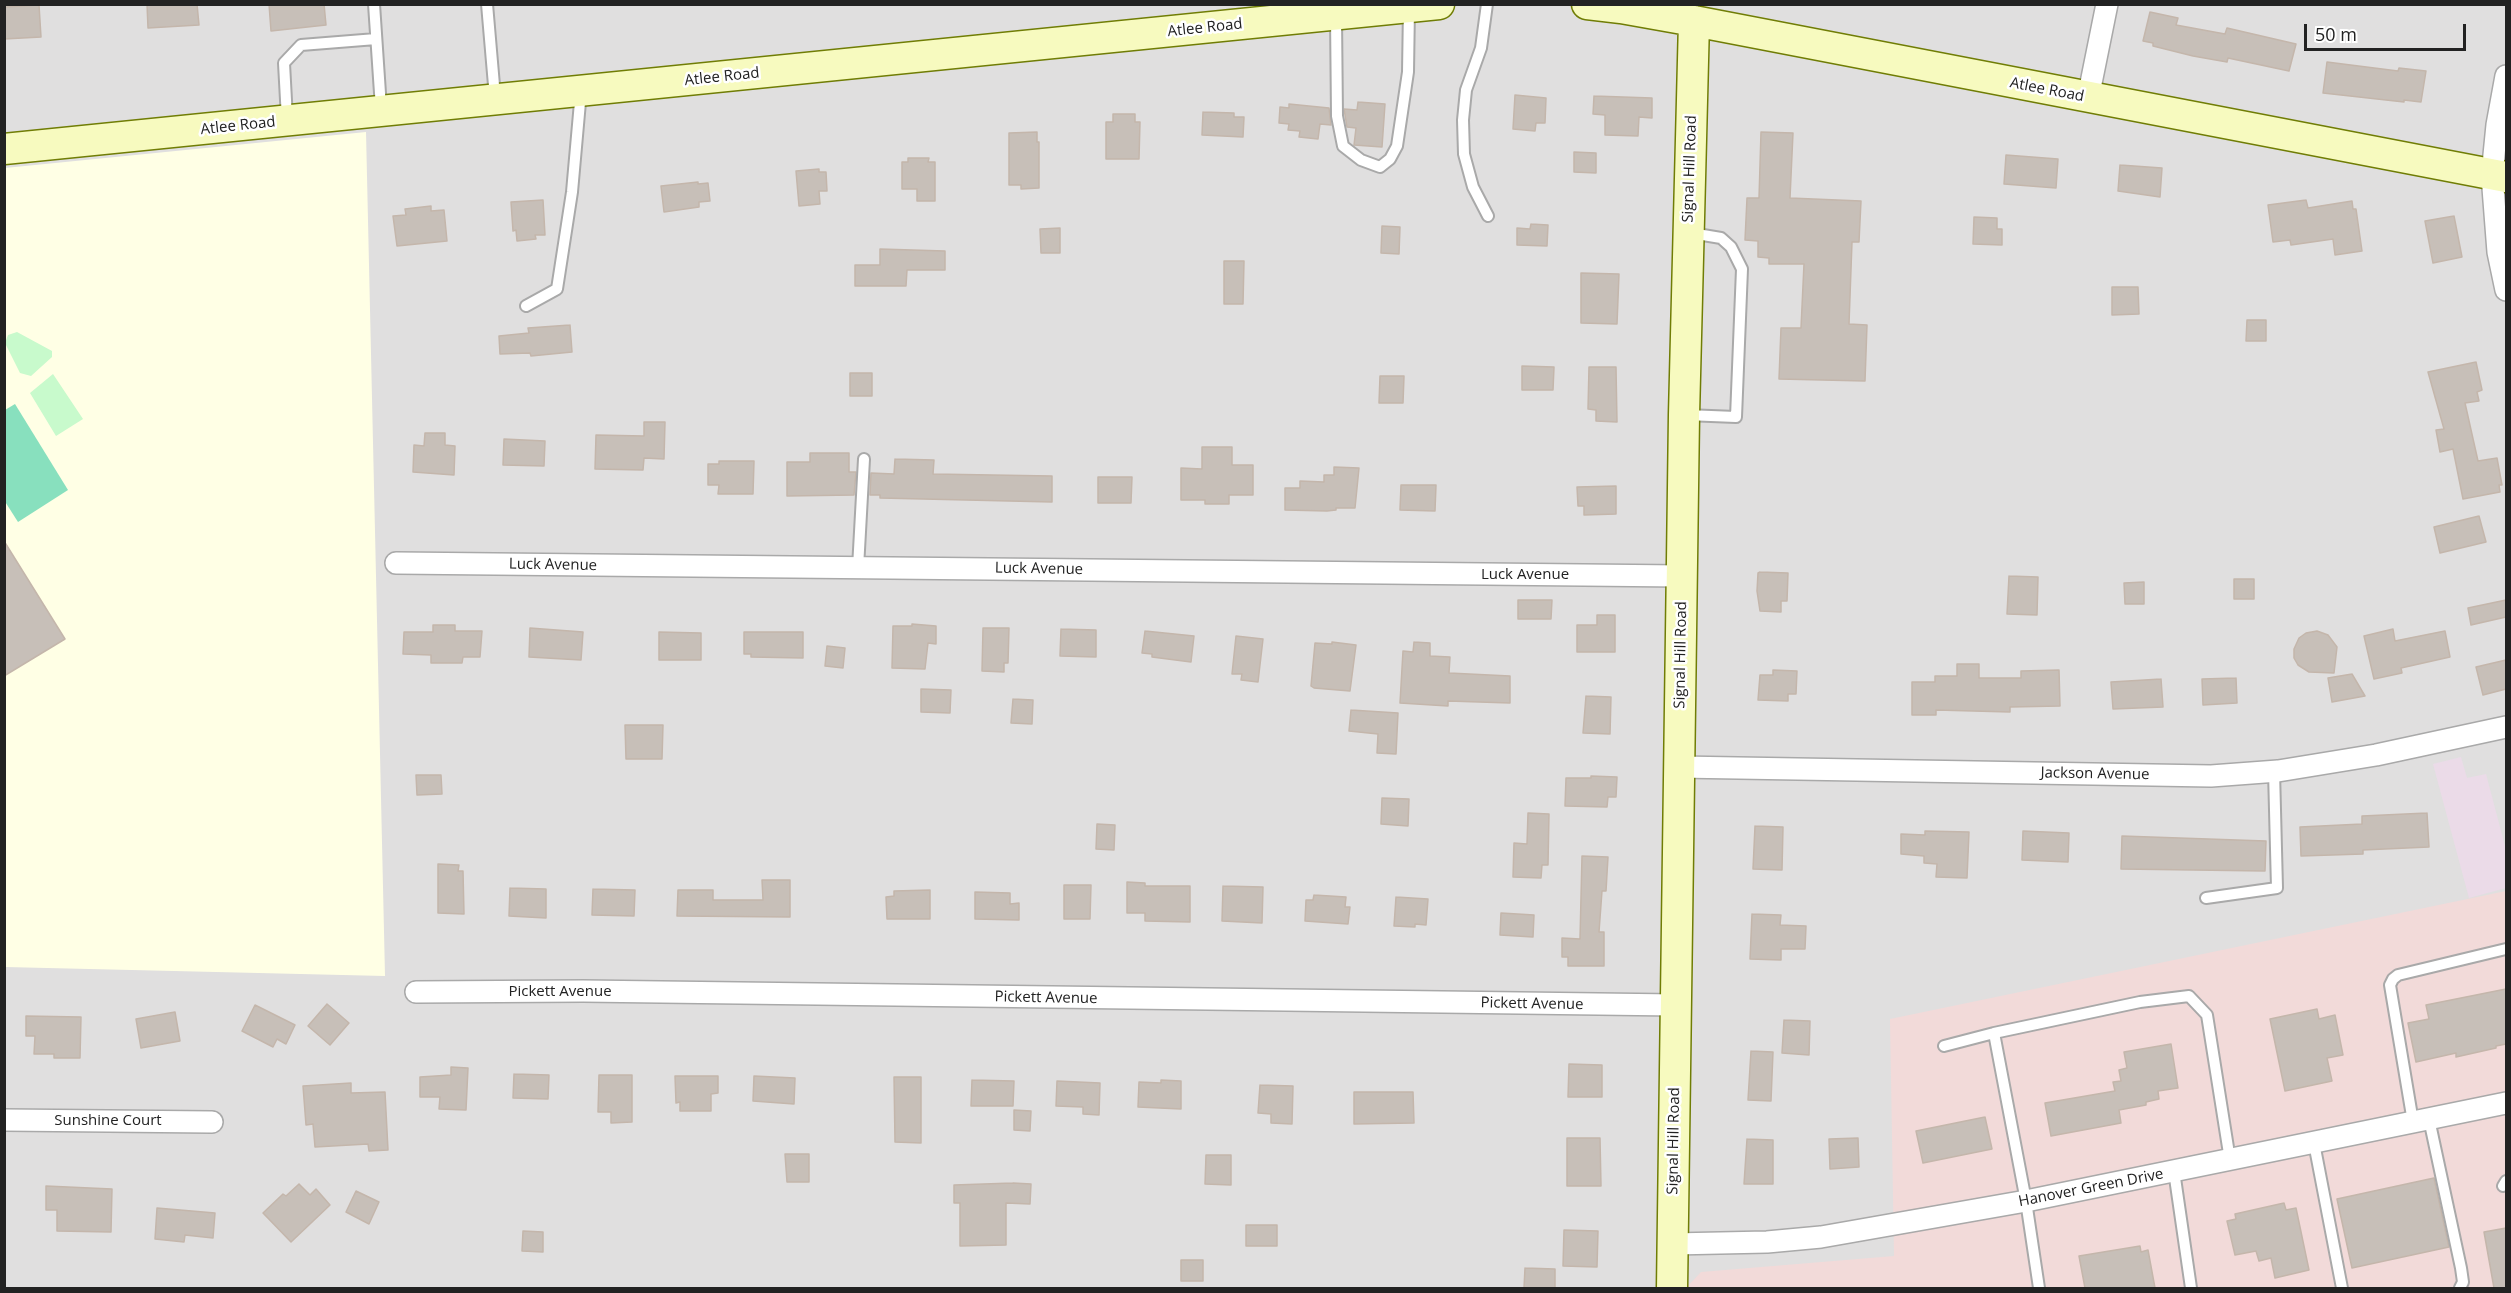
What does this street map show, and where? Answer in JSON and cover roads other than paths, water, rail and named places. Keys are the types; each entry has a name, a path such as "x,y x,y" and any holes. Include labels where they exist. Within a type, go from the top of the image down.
{"main road":[{"name":"Atlee Road","path":"4,149 1439,4"},
{"name":"Atlee Road","path":"1587,4 1636,8 2088,98 2500,176"},
{"name":"Signal Hill Road","path":"1672,1288 1684,415 1694,21"}],"street":[{"path":"2088,98 2107,4"},
{"path":"2506,76 2497,125 2500,176 2498,252 2506,290"},
{"name":"Luck Avenue","path":"396,563 1682,576"},
{"name":"Jackson Avenue","path":"1679,767 2211,776 2274,771 2376,756 2506,727"},
{"name":"Pickett Avenue","path":"416,992 583,991 1676,1005"},
{"name":"Hanover Green Drive","path":"1673,1244 1767,1242 1821,1237 2026,1201 2506,1103"},
{"name":"Sunshine Court","path":"4,1120 212,1122"}],"lane":[{"path":"374,4 381,111"},
{"path":"487,4 496,100"},
{"path":"1487,4 1480,48 1466,90 1462,120 1464,154 1473,187 1488,216"},
{"path":"1336,14 1337,116 1343,146 1361,160 1380,167 1390,159 1397,146 1408,72 1396,7"},
{"path":"287,121 284,63 301,45 376,39"},
{"path":"526,306 557,289 572,192 582,91"},
{"path":"1684,415 1736,417 1742,269 1731,247 1721,238 1688,233"},
{"path":"858,568 864,459"},
{"path":"2206,898 2277,888 2274,771"},
{"path":"2460,1288 2463,1282 2462,1268 2421,1121 2390,985 2398,975 2506,949"},
{"path":"1944,1046 2140,1002 2189,996 2207,1015 2230,1160"},
{"path":"1994,1033 2026,1201 2039,1288"},
{"path":"2314,1143 2342,1288"},
{"path":"2174,1171 2191,1288"}]}
